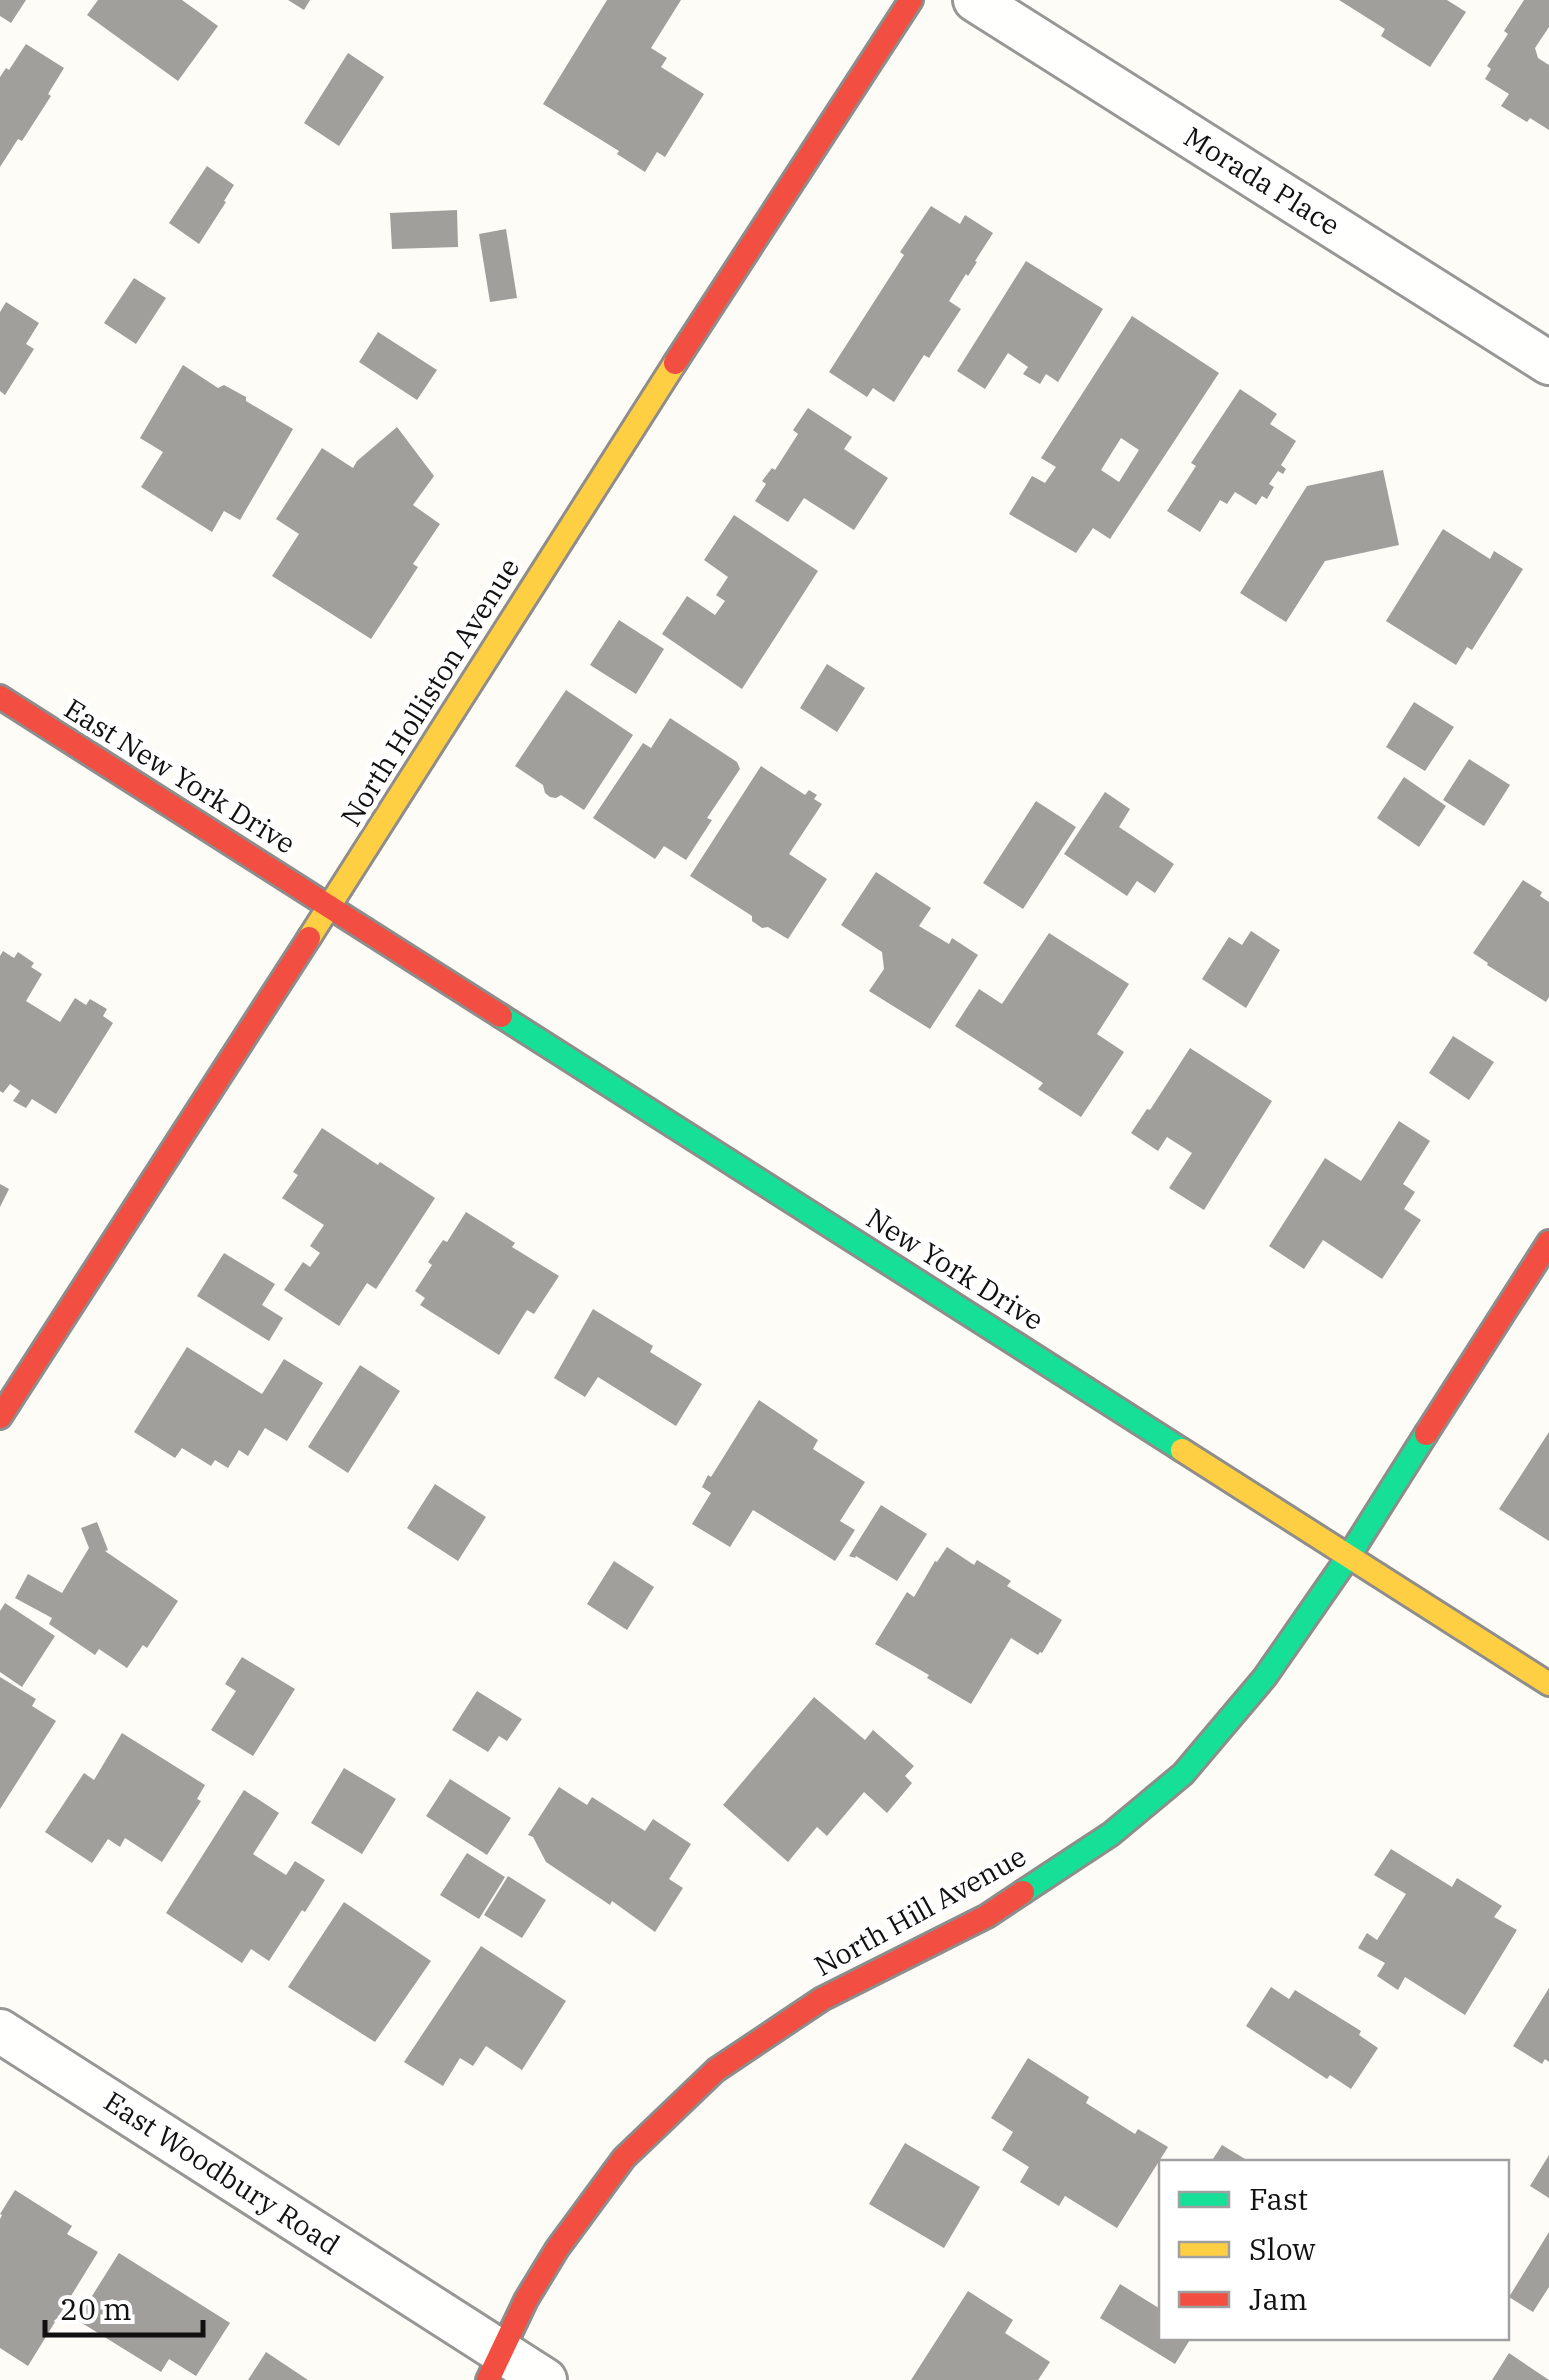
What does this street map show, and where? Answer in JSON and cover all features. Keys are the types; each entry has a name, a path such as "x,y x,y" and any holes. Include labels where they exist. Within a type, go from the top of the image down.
{"street":[{"name":"North Holliston Avenue","path":"0,1417 910,0"},
{"name":"Morada Place","path":"975,0 1549,363"},
{"name":"East New York Drive","path":"0,697 329,906"},
{"name":"New York Drive","path":"329,906 1549,1684"},
{"name":"North Hill Avenue","path":"494,2366 526,2300 557,2249 624,2158 716,2070 822,1999 987,1916 1111,1834 1183,1774 1265,1676 1349,1556 1549,1242"},
{"name":"East Woodbury Road","path":"0,2032 494,2366 545,2380"}],"building":[{"path":"0,0 26,0 11,23 0,16"},
{"path":"98,0 182,0 218,26 178,81 87,15"},
{"path":"288,0 310,0 304,10"},
{"path":"607,0 681,0 651,48 667,58 661,67 704,94 665,157 657,152 645,172 617,154 619,151 543,104"},
{"path":"1339,0 1447,0 1466,12 1430,67 1381,36 1385,29"},
{"path":"1524,0 1549,0 1549,27 1535,48 1538,58 1549,65 1549,130 1501,106 1509,94 1485,79 1491,69 1487,66 1508,34 1504,31"},
{"path":"26,44 64,68 22,141 18,139 0,167 0,77"},
{"path":"348,53 384,77 339,146 304,123"},
{"path":"207,166 234,185 199,244 169,223"},
{"path":"931,206 960,224 965,215 993,233 949,301 961,309 929,358 924,355 894,402 873,388 867,397 829,372"},
{"path":"457,210 458,247 392,249 390,213"},
{"path":"506,229 517,298 490,302 479,234"},
{"path":"1026,261 1103,309 1058,382 1046,374 1040,384 1023,374 1028,367 1008,353 985,389 957,371"},
{"path":"134,278 166,298 136,344 104,323"},
{"path":"6,302 39,323 26,344 34,349 5,395 0,391 0,312"},
{"path":"1132,316 1219,373 1110,539 1093,528 1076,553 1009,514 1032,476 1045,483 1056,467 1041,458","holes":["1121,438 1139,450 1119,482 1101,470"]},
{"path":"378,332 437,370 417,400 359,362"},
{"path":"183,365 218,388 224,385 246,397 246,401 293,429 240,520 224,511 212,532 141,487 163,452 140,438"},
{"path":"1240,389 1277,414 1270,424 1296,441 1281,465 1286,469 1283,474 1278,471 1269,484 1274,487 1267,499 1262,496 1256,505 1235,492 1227,504 1220,500 1200,532 1167,511 1196,466 1191,463"},
{"path":"808,408 852,437 844,449 888,478 854,530 804,498 788,522 755,501 766,484 762,481 772,468 775,470 798,434 793,430"},
{"path":"397,427 434,476 413,505 440,524 413,564 418,567 371,639 272,576 299,534 276,519 322,448 353,468"},
{"path":"1383,470 1399,545 1325,561 1286,622 1240,593 1307,486"},
{"path":"734,515 818,571 742,689 662,634 687,596 715,615 725,601 716,595 728,577 704,560"},
{"path":"1443,529 1490,559 1494,551 1523,569 1472,650 1467,647 1456,665 1386,621"},
{"path":"619,620 664,649 636,694 590,665"},
{"path":"827,664 865,688 837,732 800,708"},
{"path":"566,690 633,735 584,810 561,795 550,797 543,785 515,766"},
{"path":"1414,702 1454,727 1425,771 1386,747"},
{"path":"670,718 737,762 740,769 707,818 712,820 686,860 664,846 655,859 593,818 643,743 651,748"},
{"path":"1469,759 1510,785 1484,826 1443,800"},
{"path":"761,766 805,795 809,790 822,804 789,854 827,879 788,939 768,927 762,928 752,921 752,916 690,876"},
{"path":"1404,777 1446,806 1419,847 1377,818"},
{"path":"1105,792 1130,809 1119,827 1174,864 1155,893 1137,881 1127,896 1064,854"},
{"path":"1036,801 1076,827 1023,909 983,883"},
{"path":"876,872 931,908 919,926 949,944 952,938 978,955 930,1029 869,991 884,969 882,952 841,925"},
{"path":"1523,880 1542,892 1540,896 1549,902 1546,1002 1473,953"},
{"path":"1251,931 1280,950 1246,1008 1202,979 1229,937 1242,945"},
{"path":"1049,933 1129,984 1097,1034 1124,1052 1081,1117 1038,1089 1043,1083 955,1026 979,989 1002,1004"},
{"path":"3,951 14,958 18,952 42,974 26,1001 60,1022 75,998 86,1005 90,999 107,1009 103,1016 113,1023 56,1114 32,1099 26,1108 13,1101 20,1091 10,1084 3,1093 0,1091"},
{"path":"1453,1036 1494,1062 1469,1100 1429,1073"},
{"path":"1190,1048 1272,1101 1204,1210 1169,1188 1192,1153 1167,1137 1158,1151 1131,1133"},
{"path":"1399,1121 1430,1141 1403,1184 1415,1192 1404,1209 1421,1220 1382,1279 1323,1240 1304,1269 1269,1246 1325,1158 1361,1181"},
{"path":"322,1128 435,1198 376,1289 367,1283 339,1326 284,1290 303,1262 310,1267 320,1253 310,1246 324,1225 282,1198 298,1175 293,1172"},
{"path":"0,1184 9,1189 0,1207"},
{"path":"466,1212 559,1276 534,1314 527,1310 499,1355 420,1305 425,1298 415,1291 432,1265 428,1262 443,1240 447,1242"},
{"path":"224,1253 275,1284 262,1305 283,1318 269,1341 197,1296"},
{"path":"593,1309 653,1346 650,1352 702,1384 676,1426 598,1377 585,1397 554,1378"},
{"path":"187,1347 262,1394 284,1359 323,1383 287,1441 265,1428 248,1456 239,1450 228,1468 215,1460 211,1466 182,1448 175,1458 134,1432"},
{"path":"360,1365 400,1391 348,1473 308,1447"},
{"path":"759,1400 818,1440 813,1449 865,1482 840,1521 855,1530 835,1561 753,1510 730,1547 692,1524 711,1493 702,1487 708,1475 711,1477"},
{"path":"1549,1432 1549,1541 1499,1509"},
{"path":"435,1484 486,1517 458,1561 407,1528"},
{"path":"881,1505 927,1534 897,1581 856,1556 849,1556"},
{"path":"97,1522 108,1550 105,1551 178,1601 147,1648 143,1645 127,1668 99,1649 95,1655 49,1624 52,1618 15,1598 28,1574 62,1593 89,1548 81,1528"},
{"path":"947,1547 974,1565 977,1560 1011,1581 1007,1586 1062,1620 1038,1655 1011,1638 971,1704 875,1644 907,1592 914,1597"},
{"path":"614,1561 654,1587 627,1630 587,1604"},
{"path":"5,1603 55,1636 22,1687 0,1672 0,1611"},
{"path":"242,1657 295,1689 253,1756 211,1730 236,1691 225,1684"},
{"path":"0,1677 36,1699 32,1706 56,1721 0,1809"},
{"path":"477,1691 522,1719 507,1741 499,1736 488,1752 452,1730"},
{"path":"814,1697 865,1740 873,1730 914,1766 905,1776 912,1783 887,1813 864,1792 827,1836 817,1827 788,1862 723,1805"},
{"path":"122,1733 205,1785 197,1799 201,1801 162,1862 125,1838 120,1847 108,1839 92,1863 45,1832 84,1773 94,1780"},
{"path":"344,1768 396,1799 362,1854 311,1823"},
{"path":"450,1779 511,1818 487,1855 426,1816"},
{"path":"559,1787 587,1805 592,1797 645,1831 653,1819 691,1844 669,1879 683,1888 655,1932 546,1862 533,1837 528,1835"},
{"path":"244,1790 279,1813 253,1854 286,1875 295,1861 325,1880 269,1961 251,1949 242,1963 166,1913"},
{"path":"1391,1849 1452,1887 1457,1878 1502,1906 1494,1917 1517,1930 1465,2015 1405,1977 1398,1990 1377,1976 1385,1963 1358,1948 1367,1933 1377,1940 1406,1894 1374,1875"},
{"path":"467,1853 505,1877 479,1919 440,1895"},
{"path":"508,1876 546,1900 522,1938 484,1915"},
{"path":"344,1902 431,1961 375,2042 288,1987"},
{"path":"481,1946 566,2001 522,2070 486,2046 473,2066 460,2058 443,2086 404,2062"},
{"path":"1271,1987 1289,1999 1295,1990 1361,2031 1359,2035 1378,2048 1351,2089 1330,2075 1327,2079 1246,2026"},
{"path":"1549,1988 1549,2062 1545,2059 1542,2064 1513,2046"},
{"path":"1028,2058 1089,2097 1086,2103 1135,2134 1138,2129 1168,2147 1117,2228 1065,2196 1059,2206 1020,2182 1029,2167 1002,2150 1013,2132 991,2118"},
{"path":"905,2143 980,2187 944,2248 869,2204"},
{"path":"1222,2145 1247,2160 1212,2160"},
{"path":"1549,2155 1549,2198 1530,2186"},
{"path":"15,2190 72,2226 67,2234 98,2252 28,2366 0,2348 0,2214"},
{"path":"1549,2232 1549,2287 1533,2312 1509,2297"},
{"path":"119,2253 230,2323 196,2376 169,2359 161,2372 77,2320"},
{"path":"1120,2284 1159,2308 1159,2340 1190,2340 1175,2364 1100,2318"},
{"path":"968,2291 1013,2320 1005,2333 1050,2362 1038,2380 911,2380"},
{"path":"266,2352 308,2380 248,2380"},
{"path":"1509,2353 1549,2380 1492,2380"}],"traffic: fast":[{"path":"501,1016 1182,1450"},
{"path":"1023,1892 1111,1834 1183,1774 1265,1677 1349,1556 1426,1434"}],"traffic: slow":[{"path":"309,938 675,363"},
{"path":"1182,1450 1549,1684"}],"traffic: jam":[{"path":"675,363 911,0"},
{"path":"0,697 501,1016"},
{"path":"0,1417 309,938"},
{"path":"1426,1434 1549,1242"},
{"path":"488,2380 526,2300 557,2249 624,2158 716,2070 822,1999 987,1916 1023,1892"}]}
